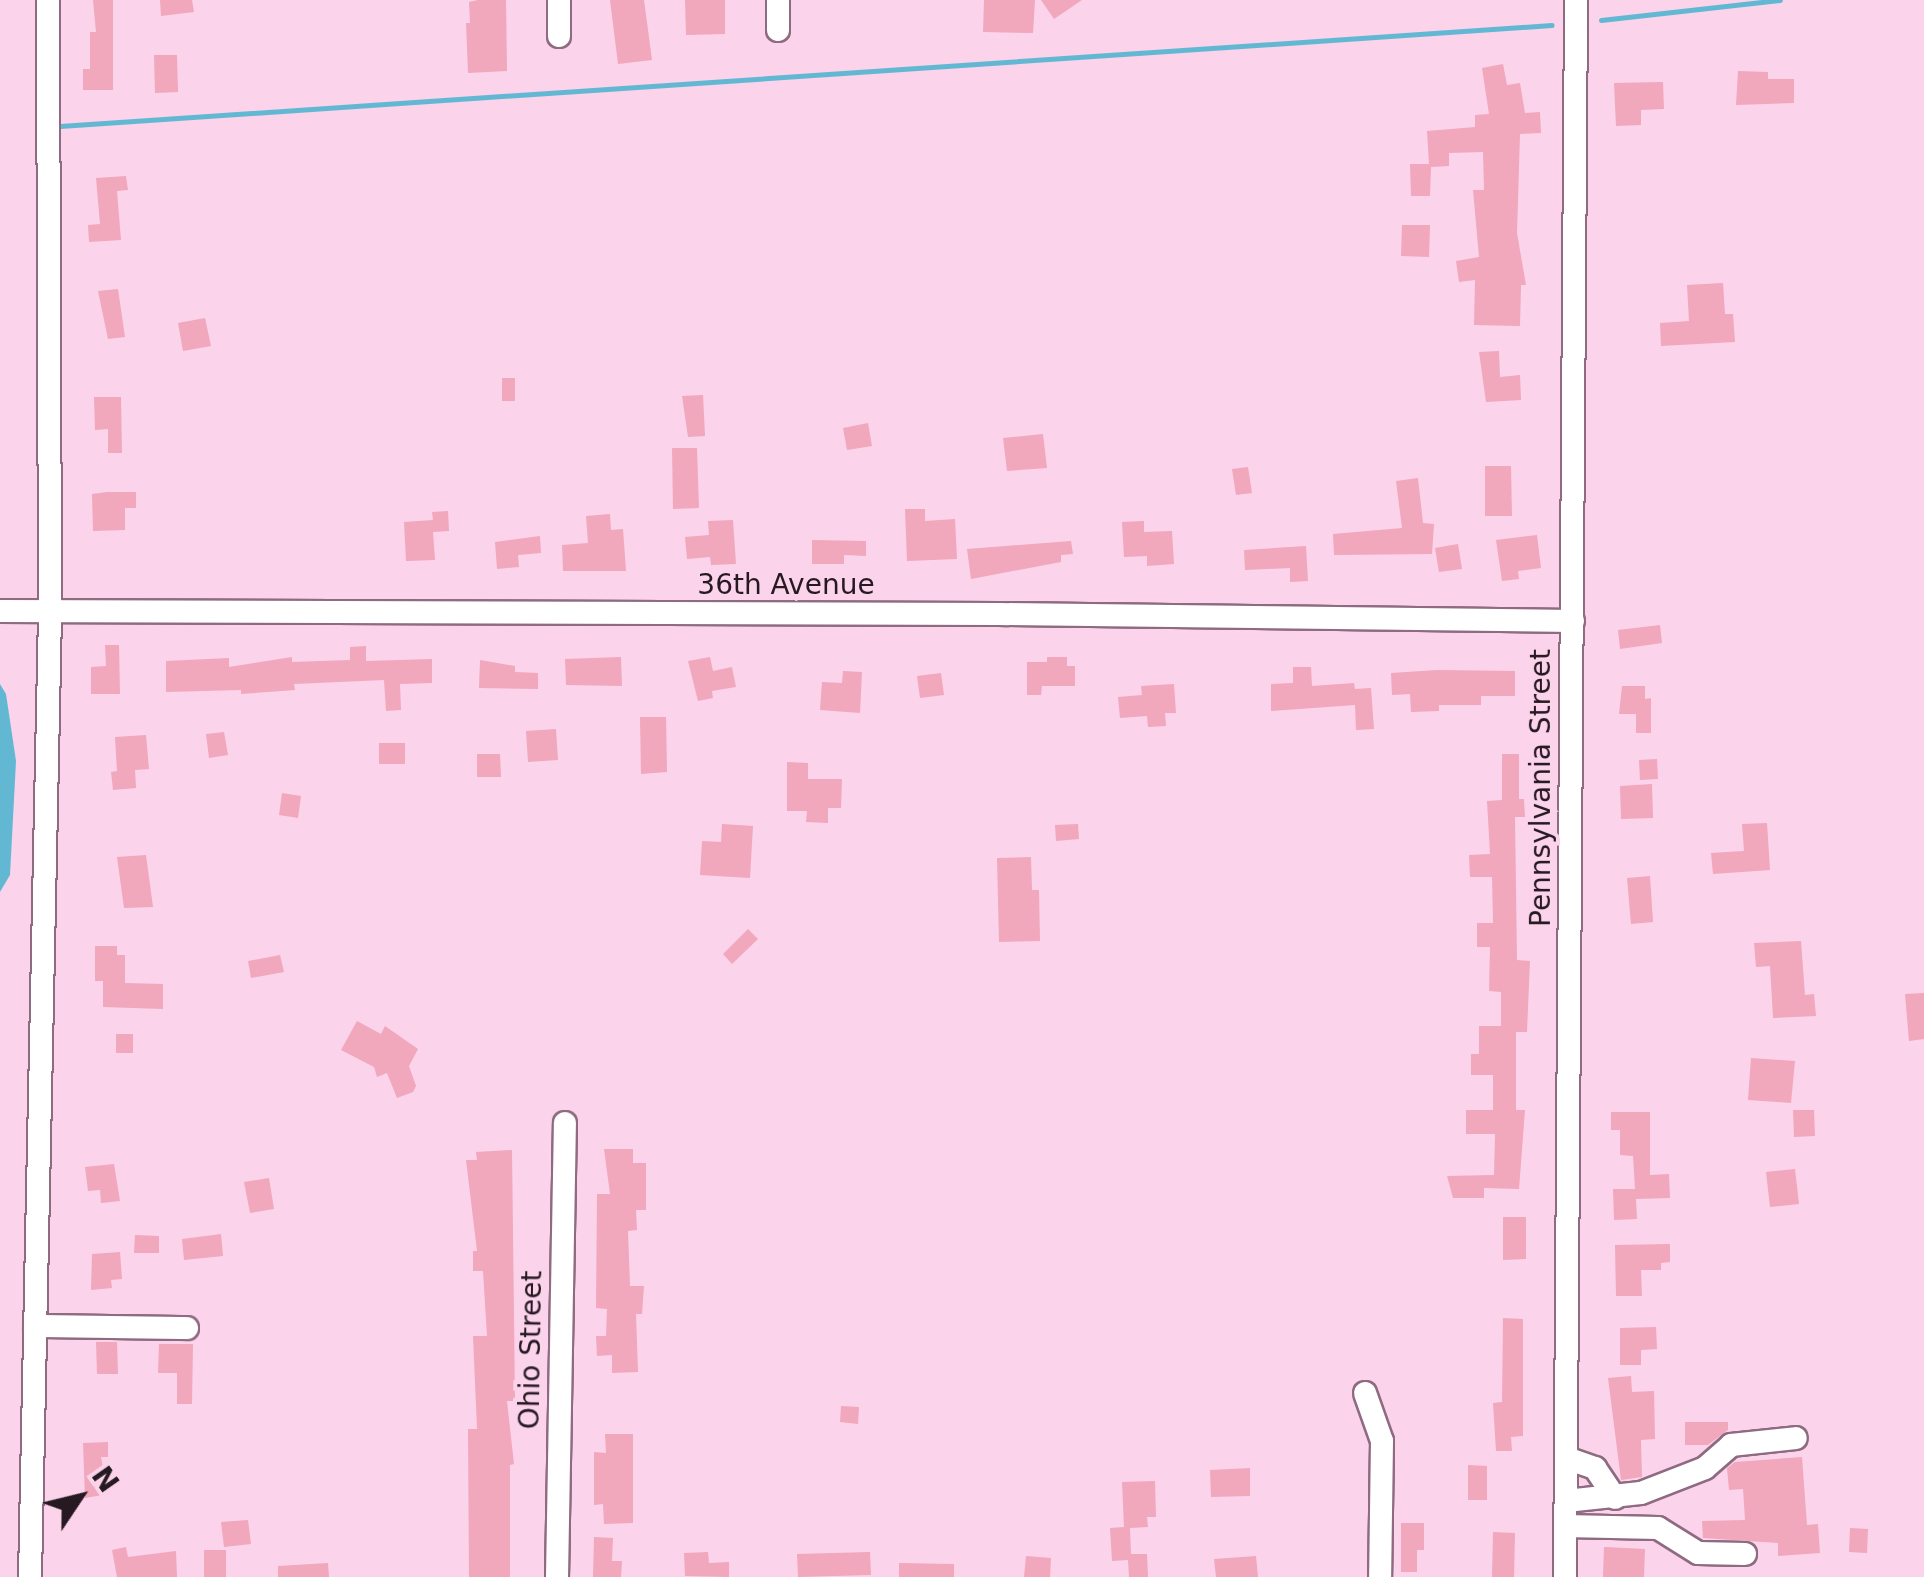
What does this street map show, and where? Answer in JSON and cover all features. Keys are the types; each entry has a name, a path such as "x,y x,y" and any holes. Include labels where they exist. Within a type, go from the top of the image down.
{"street":[{"path":"30,1577 50,611 48,0"},
{"path":"559,0 559,36"},
{"path":"778,0 778,30"},
{"name":"Pennsylvania Street","path":"1565,1577 1576,0"},
{"name":"36th Avenue","path":"0,611 1572,621"},
{"name":"Ohio Street","path":"557,1577 564,1124"},
{"path":"36,1326 128,1324 187,1328"},
{"path":"1365,1393 1382,1441 1380,1577"},
{"path":"1566,1501 1615,1498 1705,1468 1724,1449 1745,1440 1796,1438"},
{"path":"1566,1458 1594,1468 1615,1498"},
{"path":"1565,1526 1658,1528 1698,1553 1745,1554"}],"water":[{"path":"0,684 6,694 16,761 10,875 0,892"}],"building":[{"path":"93,0 113,0 113,90 83,90 83,69 90,69 90,32 96,32"},
{"path":"160,0 192,0 194,12 161,16"},
{"path":"506,0 507,71 468,73 466,23 470,23 469,2"},
{"path":"610,0 644,0 652,60 618,64"},
{"path":"685,0 725,0 725,34 686,35"},
{"path":"984,0 1035,0 1033,33 983,32"},
{"path":"1041,0 1082,0 1054,19"},
{"path":"154,55 177,55 178,92 155,93"},
{"path":"1503,64 1507,85 1520,83 1525,113 1540,112 1541,133 1520,134 1517,233 1526,285 1521,285 1520,326 1474,325 1475,280 1459,282 1456,261 1479,257 1473,190 1484,190 1483,152 1449,153 1449,166 1431,167 1430,196 1411,196 1410,164 1429,164 1427,131 1475,127 1475,115 1489,114 1482,68"},
{"path":"1738,71 1768,72 1768,79 1794,79 1794,103 1736,105"},
{"path":"1663,82 1664,109 1641,110 1641,125 1616,126 1614,83"},
{"path":"126,176 128,190 117,191 121,240 89,242 88,225 100,224 96,178"},
{"path":"1402,225 1430,225 1429,257 1401,256"},
{"path":"1723,283 1725,314 1733,314 1735,342 1661,346 1660,323 1689,321 1687,285"},
{"path":"118,289 125,337 108,339 98,291"},
{"path":"205,318 211,346 183,351 178,323"},
{"path":"1499,351 1500,377 1520,375 1521,400 1486,402 1479,352"},
{"path":"502,378 515,378 515,401 502,401"},
{"path":"703,395 705,436 688,437 682,396"},
{"path":"94,397 121,397 122,453 108,453 108,429 95,430"},
{"path":"868,423 872,446 847,450 843,428"},
{"path":"1043,434 1047,468 1007,471 1003,438"},
{"path":"672,448 697,448 699,508 673,509"},
{"path":"1485,466 1511,466 1512,516 1485,516"},
{"path":"1248,467 1252,493 1236,495 1232,469"},
{"path":"1418,478 1423,523 1434,524 1432,554 1334,555 1333,534 1402,528 1396,481"},
{"path":"136,492 136,508 125,508 125,530 93,531 92,494"},
{"path":"905,509 925,509 925,521 955,519 957,559 907,561"},
{"path":"448,511 449,531 433,532 435,560 406,561 404,522 433,520 432,512"},
{"path":"610,514 611,530 623,529 626,571 563,571 562,545 588,543 586,516"},
{"path":"733,520 736,564 711,565 710,557 687,559 685,537 709,535 708,521"},
{"path":"1144,521 1144,532 1172,531 1174,564 1147,566 1147,556 1124,557 1122,522"},
{"path":"1537,535 1541,568 1518,571 1519,579 1502,581 1496,540"},
{"path":"540,536 541,553 518,555 519,567 497,569 495,542"},
{"path":"812,540 866,541 866,556 844,555 844,564 812,564"},
{"path":"1071,541 1073,554 1061,555 1061,562 971,579 967,549"},
{"path":"1458,544 1462,569 1439,572 1435,548"},
{"path":"1306,546 1308,581 1290,582 1290,568 1245,570 1244,550"},
{"path":"1660,625 1662,643 1620,649 1618,630"},
{"path":"105,645 119,645 120,694 91,694 91,667 106,666"},
{"path":"366,646 366,661 432,659 432,683 400,684 401,710 386,711 384,680 294,684 295,690 241,694 241,690 166,692 166,661 229,658 229,667 292,657 292,662 350,660 350,647"},
{"path":"621,657 622,686 566,685 565,659"},
{"path":"710,657 713,671 732,667 736,687 712,691 713,698 698,701 688,661"},
{"path":"1047,657 1067,657 1067,666 1075,666 1075,686 1042,686 1041,695 1027,695 1027,662 1047,662"},
{"path":"480,660 515,666 515,672 538,673 538,689 479,688"},
{"path":"1293,667 1311,667 1312,686 1354,683 1355,689 1371,688 1374,729 1356,730 1355,705 1271,711 1271,684 1293,683"},
{"path":"843,671 862,672 860,713 820,710 822,682 842,683"},
{"path":"1515,671 1515,696 1481,696 1481,705 1439,705 1439,711 1411,712 1410,694 1392,695 1391,673"},
{"path":"941,673 944,695 920,698 917,676"},
{"path":"1174,684 1176,713 1165,713 1166,726 1148,727 1147,716 1120,718 1118,697 1142,695 1141,686"},
{"path":"1622,686 1645,686 1645,699 1651,698 1651,733 1636,733 1636,714 1619,714"},
{"path":"640,717 666,717 667,772 641,774"},
{"path":"556,729 558,760 528,762 526,731"},
{"path":"224,732 228,755 209,758 206,734"},
{"path":"146,735 149,769 135,770 136,788 113,790 111,772 117,771 115,737"},
{"path":"379,743 405,743 405,764 379,764"},
{"path":"477,754 500,754 501,777 477,777"},
{"path":"1502,754 1519,754 1519,799 1524,799 1525,817 1515,817 1517,960 1530,961 1527,1032 1516,1032 1516,1110 1525,1110 1519,1189 1484,1188 1484,1198 1453,1198 1447,1176 1494,1175 1495,1134 1466,1134 1466,1110 1493,1110 1493,1075 1471,1075 1471,1054 1479,1054 1479,1026 1501,1026 1501,992 1489,991 1490,947 1477,947 1477,923 1493,923 1492,877 1470,877 1469,855 1490,854 1487,801 1502,800"},
{"path":"1657,759 1658,779 1640,780 1639,760"},
{"path":"787,762 808,763 808,779 842,779 841,808 828,808 828,823 806,822 807,811 787,811"},
{"path":"1652,784 1653,818 1621,819 1620,786"},
{"path":"282,793 301,796 298,818 279,815"},
{"path":"1767,823 1770,870 1713,874 1711,853 1744,851 1742,824"},
{"path":"722,824 753,826 750,878 700,875 702,841 721,842"},
{"path":"1078,824 1079,839 1056,841 1055,825"},
{"path":"146,855 153,907 124,908 117,857"},
{"path":"1031,857 1032,890 1039,890 1040,941 999,942 997,858"},
{"path":"1650,876 1653,922 1631,924 1627,878"},
{"path":"748,929 758,939 732,964 723,954"},
{"path":"1801,941 1805,995 1814,994 1816,1016 1773,1018 1770,966 1756,967 1754,943"},
{"path":"95,946 117,946 117,955 125,955 125,983 163,984 163,1009 103,1007 103,981 95,981"},
{"path":"280,955 284,972 251,978 248,961"},
{"path":"1924,993 1924,1039 1909,1041 1905,994"},
{"path":"357,1021 381,1034 385,1026 418,1049 409,1066 416,1086 413,1092 397,1098 387,1073 377,1077 374,1067 341,1050"},
{"path":"116,1034 133,1034 133,1053 116,1053"},
{"path":"1751,1058 1795,1061 1791,1103 1748,1100"},
{"path":"1793,1110 1814,1110 1815,1136 1794,1137"},
{"path":"1611,1112 1650,1112 1650,1175 1669,1174 1670,1198 1636,1199 1637,1219 1614,1220 1613,1189 1635,1189 1633,1156 1620,1155 1620,1130 1611,1130"},
{"path":"604,1149 633,1149 633,1163 646,1163 646,1210 636,1210 637,1230 628,1231 630,1286 644,1286 642,1314 636,1314 638,1372 612,1373 612,1355 597,1356 596,1336 606,1336 607,1309 596,1308 597,1194 610,1194"},
{"path":"512,1150 515,1401 507,1401 514,1464 510,1465 510,1577 469,1577 468,1429 477,1429 473,1336 487,1336 483,1271 473,1271 473,1251 477,1251 466,1160 477,1160 476,1152"},
{"path":"114,1164 120,1201 101,1203 100,1190 88,1191 85,1167"},
{"path":"1795,1169 1799,1204 1770,1207 1766,1172"},
{"path":"269,1178 274,1209 250,1213 244,1182"},
{"path":"1503,1217 1526,1217 1526,1259 1503,1260"},
{"path":"221,1234 223,1256 184,1260 182,1239"},
{"path":"135,1235 159,1236 159,1253 134,1253"},
{"path":"1670,1244 1670,1262 1661,1263 1661,1270 1641,1270 1642,1296 1616,1296 1615,1245"},
{"path":"120,1252 122,1279 111,1280 112,1288 91,1290 92,1254"},
{"path":"1503,1318 1523,1319 1523,1436 1511,1437 1512,1451 1496,1451 1493,1403 1502,1402"},
{"path":"1656,1327 1657,1349 1641,1350 1641,1365 1620,1365 1620,1328"},
{"path":"96,1342 117,1342 118,1374 97,1374"},
{"path":"159,1344 193,1344 192,1404 177,1404 177,1373 158,1373"},
{"path":"1631,1376 1632,1392 1654,1391 1655,1439 1641,1440 1642,1477 1621,1480 1608,1378"},
{"path":"841,1406 859,1407 858,1424 840,1422"},
{"path":"1685,1422 1728,1422 1728,1430 1708,1445 1685,1445"},
{"path":"605,1434 633,1434 633,1523 604,1524 603,1504 594,1505 594,1452 606,1453"},
{"path":"108,1442 108,1457 101,1457 108,1494 85,1498 83,1443"},
{"path":"1802,1457 1807,1525 1818,1524 1820,1553 1778,1556 1778,1543 1703,1538 1702,1521 1745,1520 1743,1489 1729,1490 1727,1468 1735,1462"},
{"path":"1468,1465 1487,1466 1487,1500 1468,1500"},
{"path":"1250,1468 1250,1496 1211,1497 1210,1470"},
{"path":"1155,1481 1156,1517 1147,1517 1148,1527 1130,1528 1131,1554 1147,1554 1148,1577 1129,1577 1128,1560 1112,1561 1110,1528 1124,1527 1122,1482"},
{"path":"248,1520 251,1544 224,1547 221,1522"},
{"path":"1401,1523 1424,1523 1424,1550 1417,1550 1417,1572 1401,1572"},
{"path":"1850,1528 1868,1529 1867,1553 1849,1552"},
{"path":"1493,1532 1515,1533 1514,1577 1492,1577"},
{"path":"594,1537 613,1538 612,1561 622,1561 621,1577 593,1577"},
{"path":"126,1547 128,1557 176,1551 177,1577 117,1577 112,1550"},
{"path":"1604,1547 1645,1549 1644,1577 1603,1577"},
{"path":"204,1550 226,1550 226,1577 204,1577"},
{"path":"708,1552 709,1563 729,1562 729,1577 685,1576 684,1553"},
{"path":"870,1552 871,1575 798,1577 797,1554"},
{"path":"1026,1556 1051,1558 1050,1577 1024,1577"},
{"path":"1256,1556 1258,1577 1216,1577 1214,1559"},
{"path":"328,1563 329,1577 278,1577 278,1566"},
{"path":"899,1563 954,1564 954,1577 899,1577"}],"waterway":[{"path":"1601,20 1780,0"},
{"path":"60,126 1552,25"}]}
